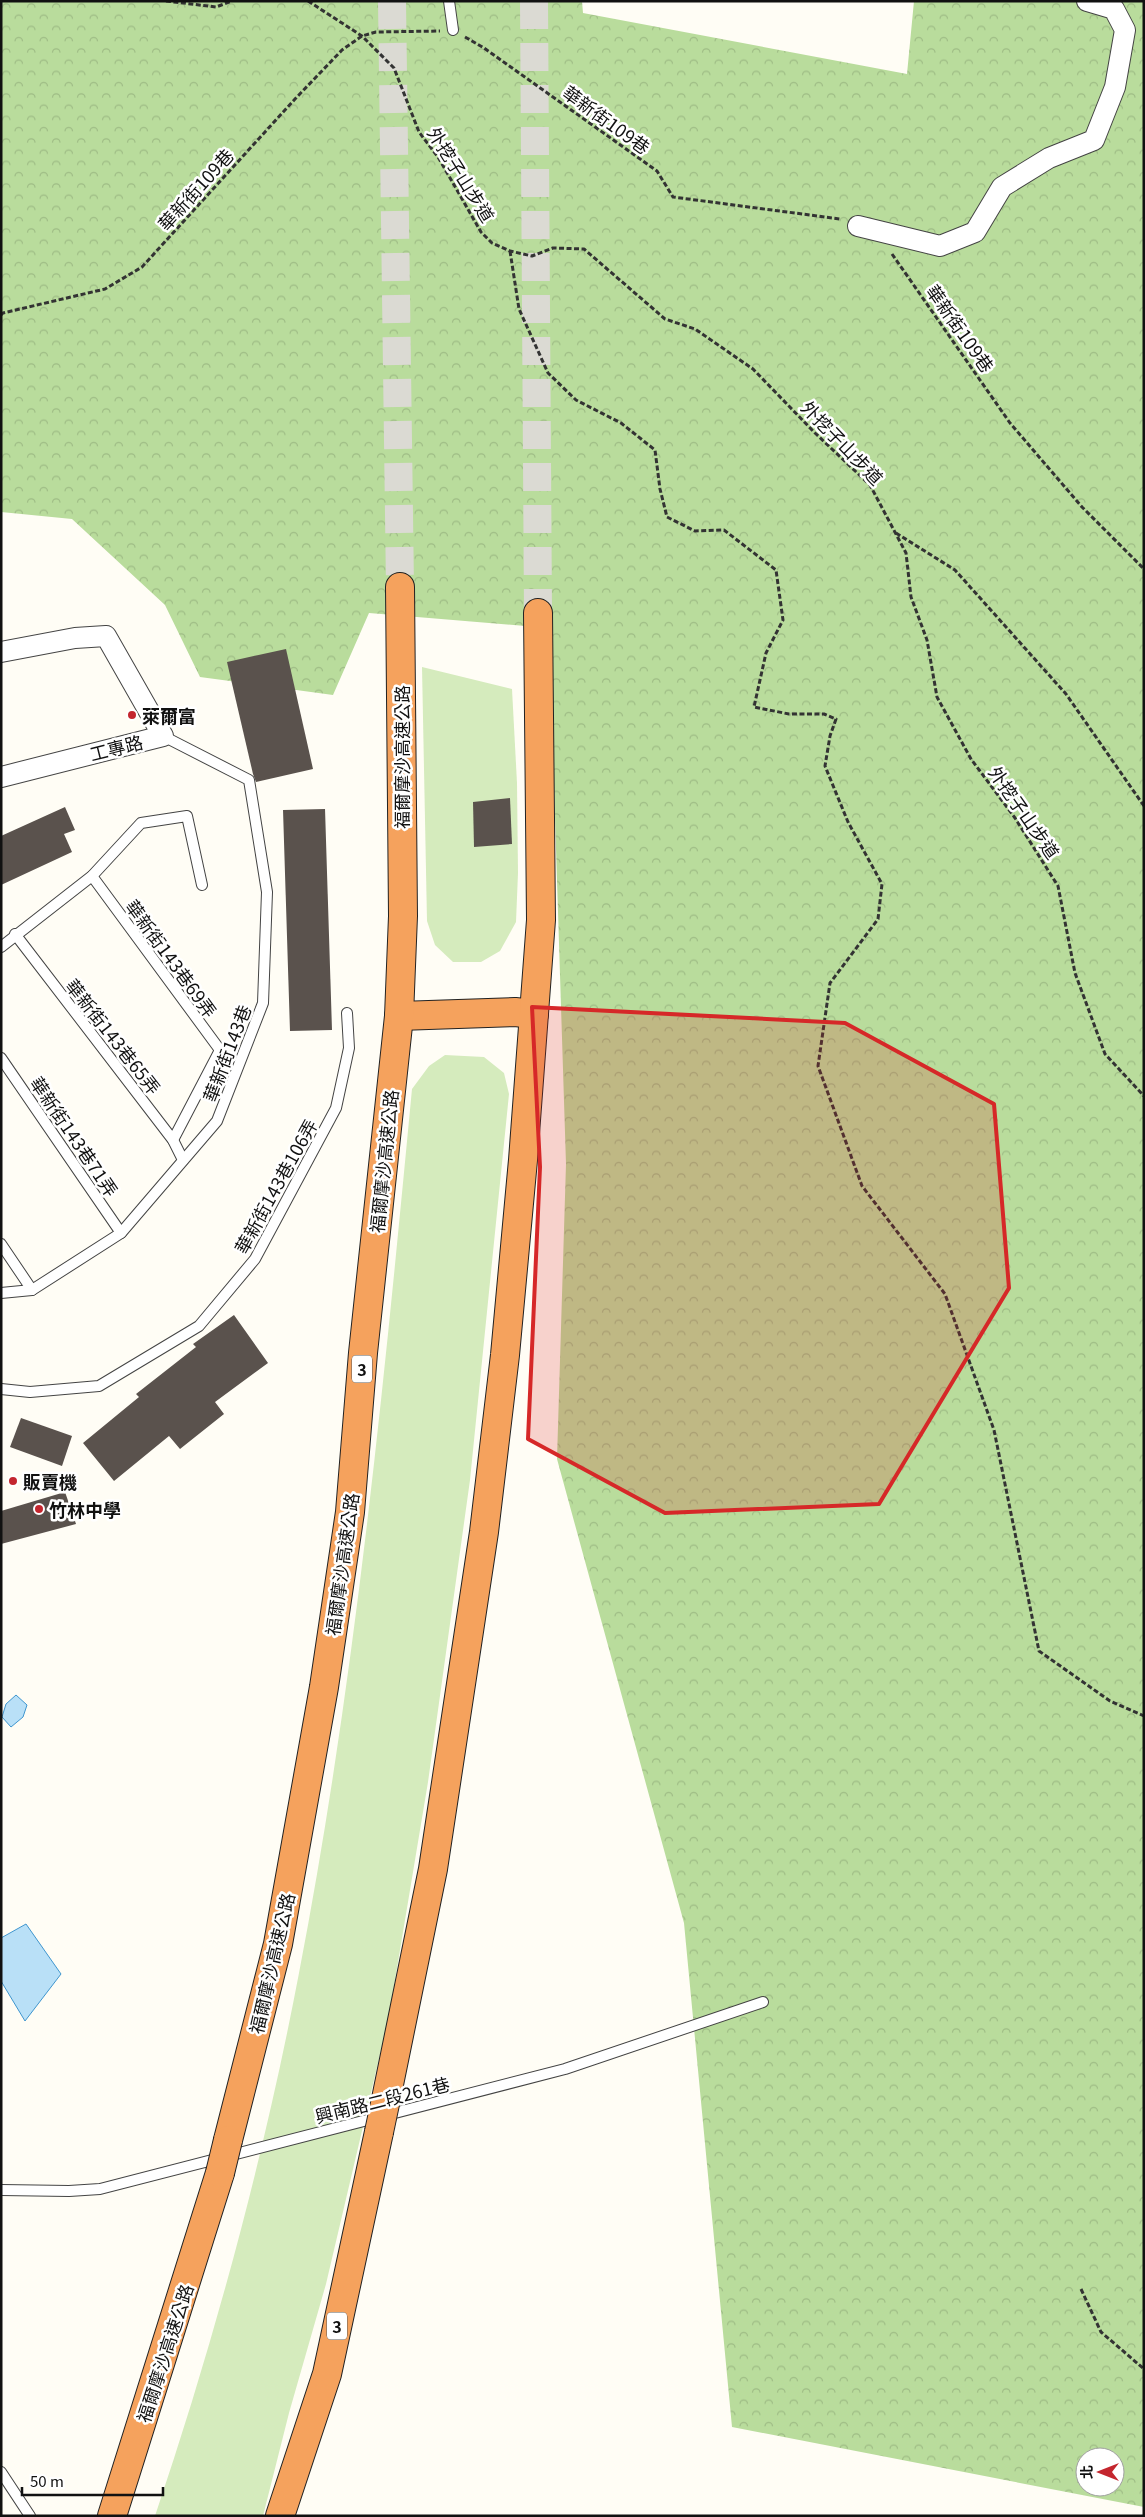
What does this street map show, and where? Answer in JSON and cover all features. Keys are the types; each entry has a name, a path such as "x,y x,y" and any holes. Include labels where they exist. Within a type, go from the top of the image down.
{"highway":[{"name":"福爾摩沙高速公路","path":"112,2516 220,2173 278,1944 324,1687 350,1512 363,1353 399,1016 403,916 400,587"},
{"name":"3","path":"280,2516 327,2374 386,2099 433,1869 484,1532 506,1346 541,920 538,613"},
{"path":"399,1016 515,1012 534,1014"}],"street":[{"path":"858,226 940,246 975,232 1002,187 1049,158 1094,140 1116,87 1125,30 1114,9 1087,1"},
{"name":"工專路","path":"1,652 75,638 106,636 163,736 1,777"}],"lane":[{"path":"449,1 452,30"},
{"name":"華新街143巷","path":"1,1292 32,1290 121,1233 217,1121 264,1003 267,892 249,780 163,736"},
{"path":"1,947 15,934 92,876 141,823 188,816 202,885"},
{"name":"華新街143巷69弄","path":"92,876 220,1050 173,1140"},
{"name":"華新街143巷65弄","path":"15,934 173,1140 183,1160"},
{"name":"華新街143巷106弄","path":"1,1389 30,1392 99,1386 199,1326 255,1260 336,1108 349,1048 347,1013"},
{"name":"華新街143巷71弄","path":"1,1058 121,1233"},
{"path":"1,1244 32,1290"},
{"name":"興南路二段261巷","path":"1,2190 69,2191 100,2189 565,2068 763,2002"},
{"path":"1,2472 30,2516"}],"path":[{"path":"166,1 216,7 232,1"},
{"name":"外挖子山步道","path":"308,1 362,36 394,68 419,132 438,158 481,232 492,243 510,252 532,256 553,248 584,250 665,319 695,329 753,369 815,433 870,485 906,553 911,597 927,640 937,697 971,760 1014,818 1058,886 1074,973 1105,1054 1144,1096"},
{"name":"華新街109巷","path":"2,314 105,289 142,267 301,92 342,50 362,36 376,32 452,30 484,48 657,171 673,197 755,209 835,216 858,226"},
{"path":"510,252 519,309 548,373 576,400 621,423 655,450 667,517 695,531 724,530 776,570 783,620 766,654 754,707 790,714 824,714 836,719 830,736 825,766 848,822 882,884 878,919 830,983 818,1066 862,1186 944,1294 994,1430 1039,1651 1110,1701 1144,1716"},
{"name":"華新街109巷","path":"891,252 1010,423 1082,507 1144,569"},
{"path":"896,533 955,570 1066,694 1144,806"},
{"path":"1081,2289 1101,2332 1144,2369"}],"highlighted area":[{"path":"532,1007 845,1023 994,1104 1009,1288 879,1504 665,1513 528,1439 540,1167"}],"green space":[{"path":"1,1 582,1 583,13 907,74 914,1 1144,1 1144,2507 1092,2497 1125,2497 1125,2447 1075,2447 1075,2494 732,2427 684,1923 557,1459 566,1164 549,628 369,613 333,695 200,677 165,605 72,519 1,512"},
{"path":"422,667 512,689 517,783 518,873 516,922 500,951 481,962 453,962 435,945 427,921"},
{"path":"445,1055 484,1057 504,1073 509,1094 470,1480 428,1782 389,2016 326,2284 289,2413 263,2516 155,2516 198,2382 236,2247 270,2110 299,1973 319,1864 352,1643 379,1421 412,1089 429,1066"}],"water":[{"path":"16,1695 27,1705 23,1717 11,1727 2,1717 6,1704"},
{"path":"26,1924 61,1974 25,2021 1,1981 1,1938"}],"building":[{"path":"286,649 313,769 256,782 227,662"},
{"path":"510,798 512,844 474,847 473,802"},
{"path":"65,807 75,830 64,834 72,852 1,885 1,836"},
{"path":"325,809 332,1030 290,1031 283,810"},
{"path":"234,1315 268,1363 215,1402 224,1414 180,1449 169,1436 114,1481 83,1443 139,1397 136,1394 196,1347 193,1344"},
{"path":"21,1418 72,1436 62,1466 10,1447"},
{"path":"65,1492 76,1524 1,1544 1,1511"}],"tunnel":[{"path":"392,1 400,587"},
{"path":"534,1 538,613"}],"place":[{"name":"萊爾富","path":"132,715"},
{"name":"販賣機","path":"13,1481"},
{"name":"竹林中學","path":"39,1509"}]}
